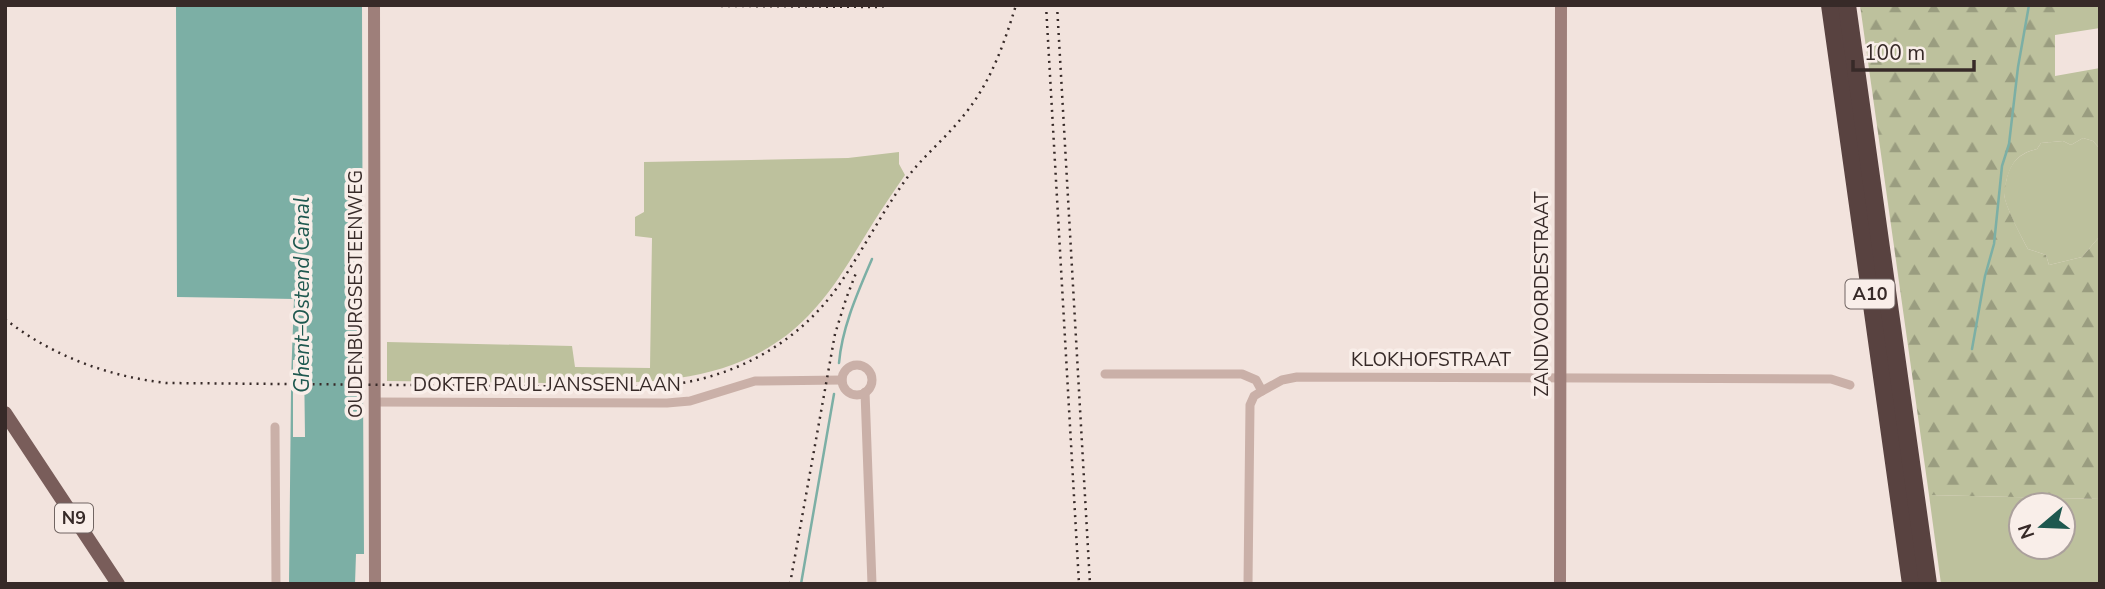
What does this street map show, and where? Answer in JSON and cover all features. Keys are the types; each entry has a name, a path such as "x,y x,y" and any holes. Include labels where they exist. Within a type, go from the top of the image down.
{"highway":[{"name":"A10","path":"1830,5 1911,584"},
{"name":"A10","path":"1847,5 1928,584"}],"main road":[{"name":"N9","path":"5,413 118,584"}],"street":[{"name":"OUDENBURGSESTEENWEG","path":"374,5 375,584"},
{"name":"ZANDVOORDESTRAAT","path":"1560,584 1561,5"},
{"name":"DOKTER PAUL JANSSENLAAN","path":"865,392 851,393 845,388 842,380 850,367 862,366 867,369 872,381 865,392 872,584"},
{"path":"1105,374 1242,374 1256,380 1262,391 1254,396 1250,405 1248,584"},
{"name":"KLOKHOFSTRAAT","path":"1262,391 1282,380 1297,377 1831,379 1850,385"},
{"name":"DOKTER PAUL JANSSENLAAN","path":"374,402 667,403 690,401 755,381 842,380"},
{"path":"275,427 276,584"}],"green space":[{"path":"1860,5 2055,5 2055,76 2100,68 2100,149 2093,141 2083,138 2071,145 2063,141 2041,143 2037,149 2016,160 2008,175 2004,193 2010,213 2028,249 2046,255 2049,265 2082,257 2100,236 2100,499 2077,498 2077,491 2007,491 2007,497 1929,495"},
{"path":"2055,5 2100,5 2100,28 2055,35"},
{"path":"2083,138 2093,141 2100,149 2100,236 2082,257 2049,265 2046,255 2028,249 2007,205 2004,188 2016,160 2037,149 2041,143 2063,141 2071,145"},
{"path":"899,152 899,164 905,175 836,282 809,315 781,339 751,357 686,377 652,381 387,381 387,342 572,346 575,367 650,368 652,238 635,236 635,217 644,212 644,162 848,158"},
{"path":"1929,495 2007,497 2007,561 2077,561 2077,498 2100,499 2100,584 1941,584"}],"water":[{"name":"Ghent–Ostend Canal","path":"176,5 362,5 363,380 349,380 350,391 363,391 364,554 356,554 355,584 289,584 291,390 304,390 304,379 291,379 294,299 177,297"}],"pier":[{"path":"293,360 304,360 305,437 293,437 293,386 301,387 301,382 293,382"}],"waterway":[{"path":"1972,349 1985,276 1994,244 2002,166 2009,144 2029,5"},
{"path":"839,363 847,323 872,259"},
{"path":"801,584 834,394"}],"railway":[{"path":"595,5 899,5"},
{"path":"5,319 42,344 81,362 123,375 166,383 639,387 697,380 725,372 776,346 799,329 839,285 907,178 957,123 982,89 1001,48 1016,5"},
{"path":"1046,5 1079,584"},
{"path":"1057,5 1090,584"},
{"path":"790,584 835,334 856,273"}]}
